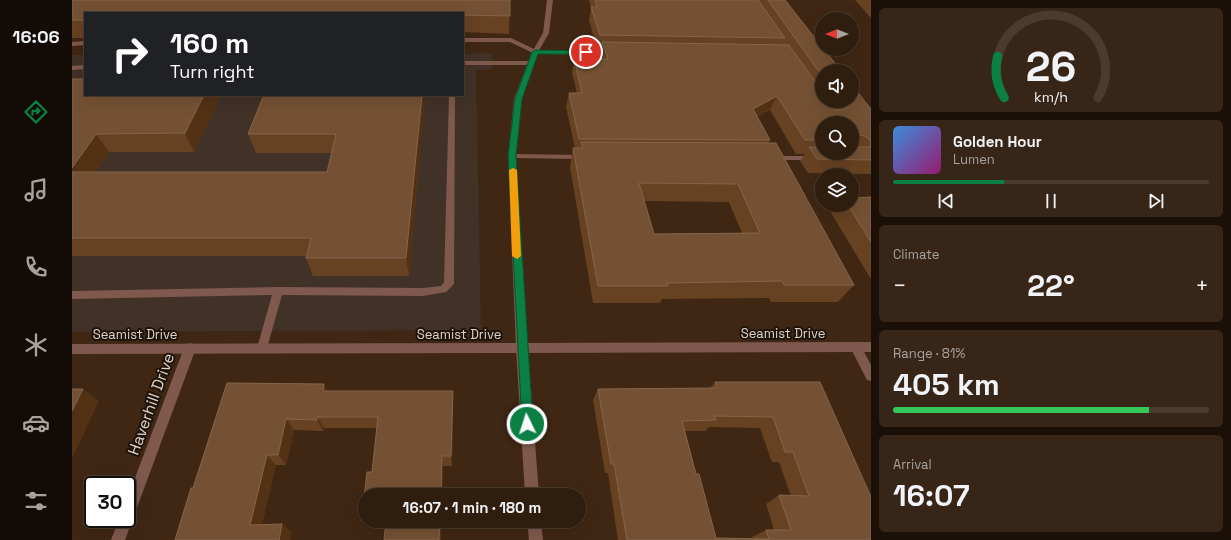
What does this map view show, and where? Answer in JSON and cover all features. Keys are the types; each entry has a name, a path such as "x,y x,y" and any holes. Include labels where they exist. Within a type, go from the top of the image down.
{"street":[{"path":"532,488 522,348 512,156 518,99 535,52 546,33 550,0"},
{"path":"856,347 871,376"},
{"name":"Seamist Drive","path":"72,348 871,347"},
{"name":"Haverhill Drive","path":"136,494 190,348"},
{"name":"Haverhill Drive","path":"118,540 123,528"},
{"path":"535,528 536,540"}],"lane":[{"path":"464,40 511,40 535,52 618,53"},
{"path":"72,44 84,43"},
{"path":"464,63 531,63"},
{"path":"72,68 84,67"},
{"path":"72,295 278,291 423,292 443,289 449,284 452,96"},
{"path":"512,156 588,157"},
{"path":"761,158 815,158"},
{"path":"262,348 278,291"}],"shaded area":[{"path":"492,53 493,69 476,70 481,330 72,332 72,55 84,55 84,96 464,96 464,54"}],"building":[{"path":"72,0 510,0 510,16 464,15 464,12 84,12 84,20 72,20"},
{"path":"595,0 758,0 785,38 600,35 591,7 597,7"},
{"path":"768,0 785,0 815,38 815,56 829,56 836,64 815,64 815,66"},
{"path":"602,42 789,45 815,81 815,108 834,108 835,110 844,110 845,108 859,108 859,94 871,109 871,142 867,137 862,135 859,137 859,116 815,116 815,140 805,140 777,96 753,109 770,140 579,139 569,93 582,93 574,59 608,59"},
{"path":"72,79 84,79 84,96 204,96 185,133 96,134 72,168"},
{"path":"264,96 422,96 406,258 306,258 311,238 72,238 72,172 327,172 336,134 248,134"},
{"path":"581,142 776,143 854,285 784,285 782,281 667,283 668,286 598,286 573,148 583,148","holes":["639,183 738,184 760,233 654,234"]},
{"path":"871,142 871,160 859,160 859,147 870,147"},
{"path":"809,147 815,147 815,156"},
{"path":"871,197 871,242 852,212 859,212 859,198"},
{"path":"715,382 820,382 871,497 871,540 627,540 614,464 611,464 598,389 717,388","holes":["714,416 773,417 785,452 793,452 809,496 779,495 791,530 766,530 769,539 716,538 699,474 696,474 682,421 716,420"]},
{"path":"227,383 324,384 323,391 453,391 451,456 442,456 441,488 365,488 367,472 372,472 378,417 317,417 317,420 286,419 278,455 267,455 250,525 282,524 279,540 175,540 191,488 193,488"},
{"path":"72,389 83,389 72,411"},
{"path":"385,528 440,528 439,540 384,540"}],"slow traffic":[{"path":"513,170 517,256"}],"route":[{"path":"527,424 520,324 512,156 518,99 535,52 586,52"}]}
